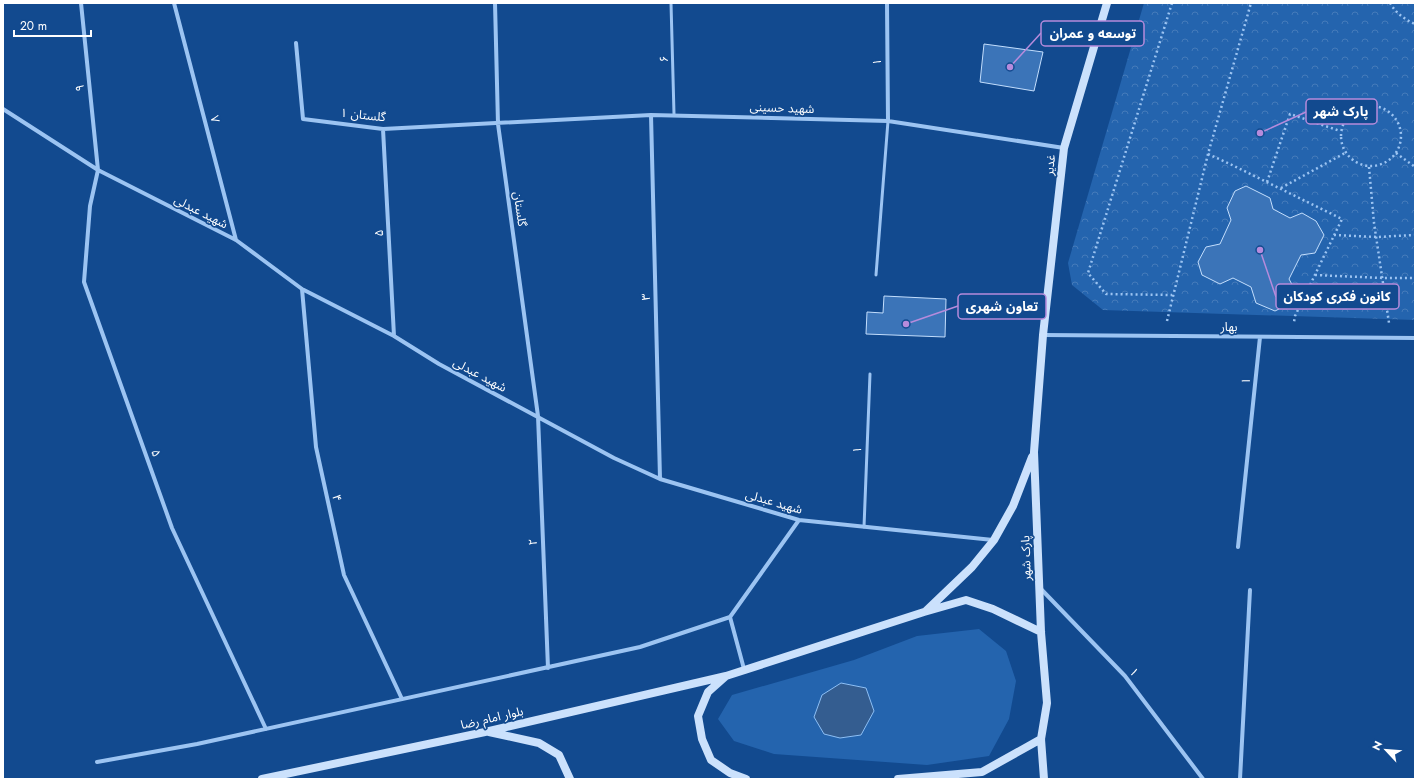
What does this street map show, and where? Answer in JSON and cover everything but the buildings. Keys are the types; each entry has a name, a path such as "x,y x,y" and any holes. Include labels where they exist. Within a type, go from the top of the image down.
{"main road":[{"name":"غدیر","path":"1043,336 1064,148 1107,3"},
{"name":"پارک شهر","path":"1043,336 1034,452 1041,632 1047,703 1041,739 1044,779"},
{"path":"924,612 972,567 994,540 1013,506 1034,452"},
{"path":"746,779 730,773 711,760 702,740 698,716 708,692 726,676 924,612 966,600 993,609 1041,632"},
{"name":"بلوار امام رضا","path":"262,779 485,732 726,676"},
{"path":"485,732 539,743 559,755 570,779"},
{"path":"898,779 982,772 1041,739"}],"street":[{"name":"۹","path":"81,3 98,170"},
{"name":"۷","path":"174,3 236,240"},
{"name":"گلستان","path":"495,3 498,124 538,416"},
{"name":"۱","path":"887,3 888,121"},
{"name":"گلستان ۱","path":"296,43 303,119 383,128 498,124"},
{"name":"شهید عبدلی","path":"3,109 98,170 236,240 302,289 394,336 439,364 614,458 660,479 799,520 994,540"},
{"name":"شهید حسینی","path":"498,124 674,114 888,121 1064,148"},
{"name":"۳","path":"651,115 660,479"},
{"name":"۵","path":"383,128 394,336"},
{"name":"۵","path":"98,170 90,206 84,282 172,528 266,729"},
{"name":"۴","path":"302,289 316,447 344,575 402,699"},
{"name":"بهار","path":"1043,336 1415,338"},
{"name":"۱","path":"1238,546 1260,337"},
{"name":"۲","path":"538,416 548,668"},
{"path":"97,762 197,744 640,647 730,617 799,520"},
{"name":"۱","path":"1039,586 1125,676 1203,779"},
{"path":"1240,779 1250,590"},
{"path":"730,617 744,669"}],"lane":[{"name":"۶","path":"671,3 674,114"},
{"path":"876,275 888,121"},
{"name":"۱","path":"864,527 870,374"}],"path":[{"path":"1172,3 1088,273 1106,294 1172,295"},
{"path":"1164,336 1172,295 1208,154 1251,3"},
{"path":"1390,3 1393,8 1415,24"},
{"path":"1364,105 1382,107 1396,118 1402,135 1396,153 1385,163 1369,167 1356,163 1345,153 1341,143 1340,131 1348,115 1364,105"},
{"path":"1267,182 1290,114 1340,131"},
{"path":"1281,188 1345,153"},
{"path":"1396,153 1415,167"},
{"path":"1208,154 1281,188 1342,219 1295,316 1290,337"},
{"path":"1369,167 1377,237 1389,318 1390,338"},
{"path":"1334,236 1377,237 1415,235"},
{"path":"1315,275 1415,278"}],"green space":[{"path":"1144,3 1415,3 1415,320 1103,310 1072,285 1068,263"},
{"path":"979,629 1006,651 1016,681 1009,719 989,756 927,765 774,754 734,741 718,719 732,695 854,660 917,636"}],"shaded area":[{"path":"841,683 866,688 874,711 861,735 840,738 824,734 814,717 822,695"}],"place":[{"name":"توسعه و عمران","path":"1010,67"},
{"name":"پارک شهر","path":"1260,133"},
{"name":"کانون فکری کودکان","path":"1260,250"},
{"name":"تعاون شهری","path":"906,324"}]}
